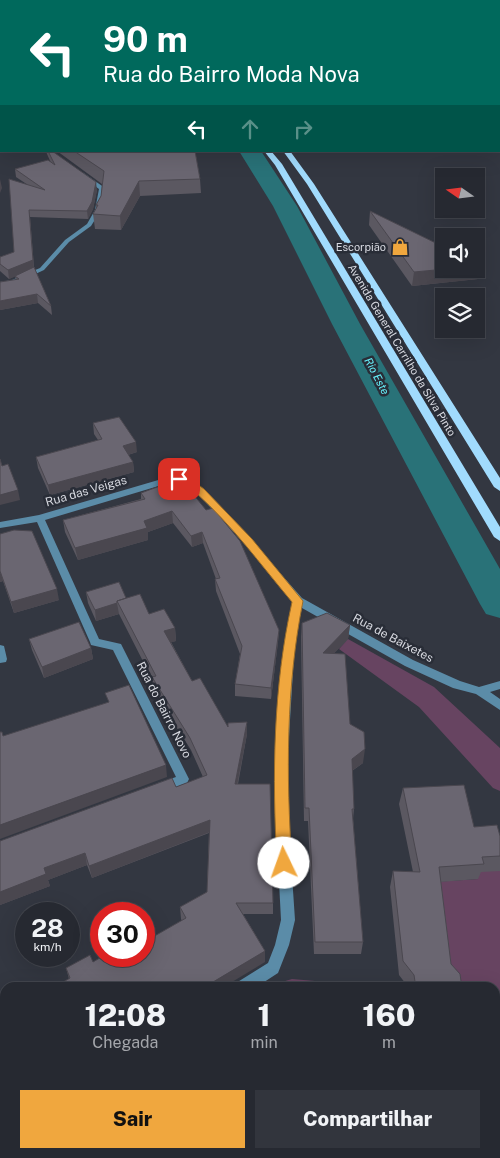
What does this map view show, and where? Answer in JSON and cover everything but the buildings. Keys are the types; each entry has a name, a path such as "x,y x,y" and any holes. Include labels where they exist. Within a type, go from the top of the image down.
{"main road":[{"name":"Avenida General Carrilho da Silva Pinto","path":"268,152 278,164 500,536"},
{"name":"Avenida General Carrilho da Silva Pinto","path":"287,152 310,184 500,487"}],"street":[{"path":"0,284 14,282 42,269 67,241 89,226 98,210 102,188 76,170"},
{"name":"Rua das Veigas","path":"0,525 40,518 179,479 189,482 200,491 248,542 298,601"},
{"name":"Rua do Bairro Novo","path":"40,518 94,642 117,646 183,779 147,792"},
{"path":"250,982 272,968 282,945 288,920 280,786 290,638 298,601"},
{"name":"Rua de Baixetes","path":"298,601 409,663 456,685 479,692 500,705"},
{"path":"479,692 500,685"}],"shaded area":[{"path":"348,639 434,687 500,748 500,791 493,788 419,707 339,649"},
{"path":"500,841 500,982 453,982 434,882 478,879 477,872"},
{"path":"292,979 318,982 282,982"}],"waterway":[{"name":"Rio Este","path":"251,152 285,206 346,324 500,604"}],"place":[{"name":"Escorpião","path":"400,247"}],"route":[{"path":"179,479 189,482 200,491 248,542 298,601 290,638 280,786 284,863"}]}
